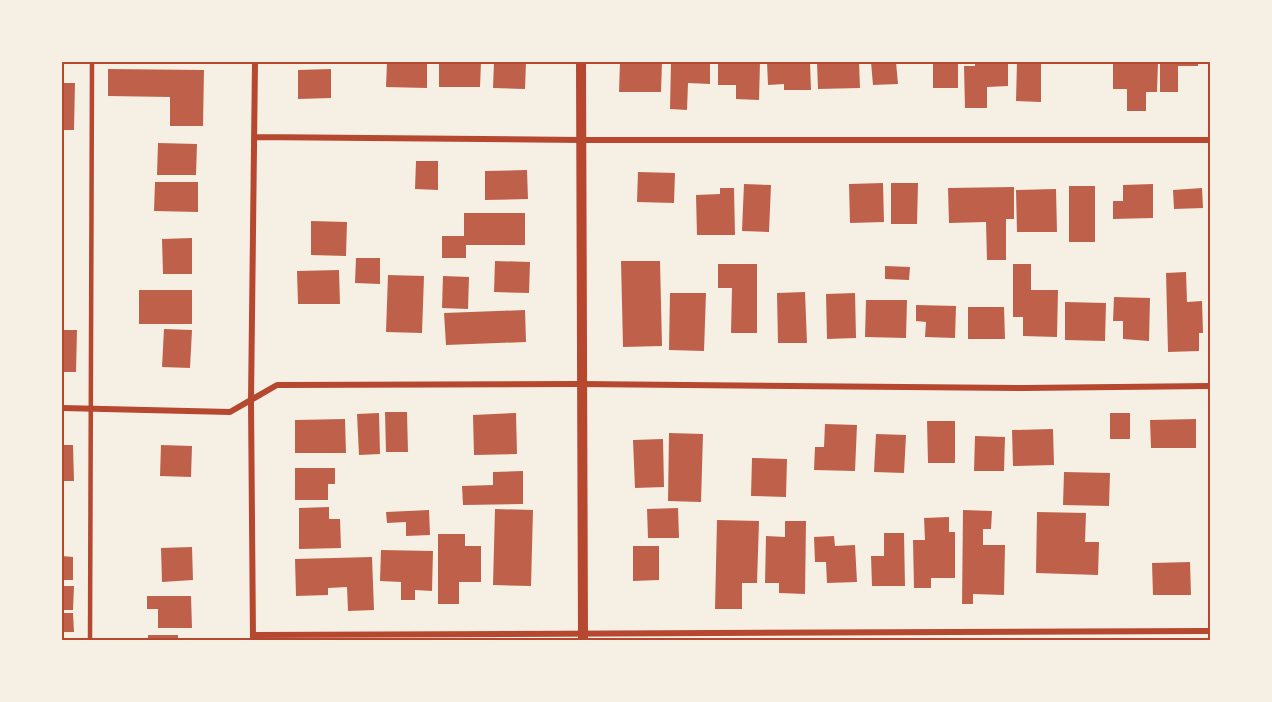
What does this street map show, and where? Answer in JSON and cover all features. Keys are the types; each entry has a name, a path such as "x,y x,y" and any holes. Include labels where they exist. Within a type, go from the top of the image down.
{"street":[{"path":"255,62 251,400 253,638 583,638 1003,630 1210,631"},
{"path":"580,62 583,638"},
{"path":"255,137 581,140 1210,140"},
{"path":"62,408 230,412 277,385 580,384 1023,388 1210,386"}],"lane":[{"path":"90,640 92,62"}],"building":[{"path":"387,62 427,62 427,88 386,87"},
{"path":"439,62 481,62 480,87 439,87"},
{"path":"494,62 526,62 525,89 493,88"},
{"path":"620,62 662,62 661,92 619,92"},
{"path":"671,62 710,62 710,84 688,83 687,110 670,109"},
{"path":"718,62 760,62 759,100 736,99 736,85 718,85"},
{"path":"767,62 810,62 811,90 784,90 784,84 768,85"},
{"path":"817,62 859,62 860,88 818,89"},
{"path":"871,62 896,62 898,84 873,85"},
{"path":"933,62 958,62 958,88 933,88"},
{"path":"975,62 1008,62 1008,86 987,87 987,108 965,108 964,66 975,66"},
{"path":"1017,62 1041,62 1041,102 1016,101"},
{"path":"1113,62 1158,62 1157,92 1146,92 1146,111 1127,111 1127,89 1113,89"},
{"path":"1160,62 1198,62 1198,66 1178,66 1178,92 1160,92"},
{"path":"108,69 204,70 203,126 170,126 170,97 108,96"},
{"path":"331,69 331,98 298,99 298,70"},
{"path":"62,83 75,83 74,130 62,130"},
{"path":"158,143 197,144 196,175 157,175"},
{"path":"416,161 438,161 438,190 415,189"},
{"path":"527,170 528,199 485,200 485,171"},
{"path":"638,172 675,173 674,203 637,202"},
{"path":"155,182 198,182 198,212 154,211"},
{"path":"883,183 884,222 850,223 849,184"},
{"path":"891,183 918,183 917,224 891,224"},
{"path":"744,184 771,185 769,232 742,231"},
{"path":"1153,184 1153,218 1113,219 1113,201 1123,201 1123,185"},
{"path":"1069,186 1095,186 1095,242 1069,242"},
{"path":"1014,187 1014,219 1006,219 1006,260 987,260 986,222 949,223 948,188"},
{"path":"720,188 734,188 735,235 697,235 696,195 720,194"},
{"path":"1202,188 1203,208 1174,209 1173,190"},
{"path":"1056,189 1057,232 1017,232 1016,190"},
{"path":"464,213 525,213 525,245 466,245 466,258 442,258 442,236 464,236"},
{"path":"311,221 347,222 346,256 311,255"},
{"path":"192,238 192,274 163,274 162,239"},
{"path":"356,258 380,258 380,284 355,283"},
{"path":"495,261 530,262 529,293 494,292"},
{"path":"621,261 660,261 662,346 623,347"},
{"path":"718,264 757,264 757,333 731,333 732,288 718,288"},
{"path":"1013,264 1031,264 1031,290 1058,290 1057,337 1023,336 1023,317 1013,317"},
{"path":"885,266 910,267 909,280 885,279"},
{"path":"339,270 340,304 298,304 297,271"},
{"path":"1186,272 1187,302 1202,301 1203,333 1199,333 1199,351 1168,352 1166,273"},
{"path":"388,275 424,276 422,333 386,332"},
{"path":"443,276 469,277 468,309 442,308"},
{"path":"139,290 192,290 192,324 139,324"},
{"path":"805,292 807,343 778,343 777,293"},
{"path":"670,293 706,293 704,351 669,350"},
{"path":"855,293 856,338 827,339 826,294"},
{"path":"1114,297 1150,298 1149,341 1123,339 1123,321 1113,321"},
{"path":"866,300 907,300 906,338 865,337"},
{"path":"1065,302 1106,303 1105,341 1065,340"},
{"path":"916,305 956,306 955,338 925,337 926,322 916,321"},
{"path":"968,307 1004,307 1005,339 968,339"},
{"path":"525,310 526,342 446,345 444,313"},
{"path":"164,329 192,330 190,368 162,367"},
{"path":"62,330 77,330 76,372 62,372"},
{"path":"385,412 407,412 408,452 386,452"},
{"path":"379,413 380,454 359,455 357,414"},
{"path":"516,413 517,454 474,455 473,415"},
{"path":"1110,413 1130,413 1130,439 1110,439"},
{"path":"345,419 346,453 295,453 295,420"},
{"path":"1196,419 1196,448 1151,448 1150,420"},
{"path":"927,421 955,421 955,463 928,463"},
{"path":"825,424 857,425 855,471 814,470 815,447 824,447"},
{"path":"1053,429 1054,465 1013,466 1012,430"},
{"path":"669,433 703,434 701,502 668,501"},
{"path":"876,434 906,435 904,473 874,472"},
{"path":"975,436 1005,437 1004,471 974,471"},
{"path":"663,439 664,487 635,488 633,440"},
{"path":"62,445 73,445 74,481 62,481"},
{"path":"161,445 192,446 191,477 160,476"},
{"path":"752,458 787,459 786,497 751,496"},
{"path":"295,468 335,468 335,484 328,484 328,500 295,500"},
{"path":"523,471 523,504 463,505 462,486 493,485 493,472"},
{"path":"1064,472 1110,473 1109,506 1063,505"},
{"path":"329,507 329,519 340,519 341,548 299,549 299,508"},
{"path":"678,508 679,538 648,538 647,509"},
{"path":"495,509 533,510 531,586 493,585"},
{"path":"429,510 430,535 406,536 406,522 387,523 386,512"},
{"path":"963,510 992,511 991,529 983,529 983,545 1005,545 1004,595 973,594 973,604 962,604"},
{"path":"1037,512 1086,513 1085,542 1099,542 1098,575 1036,573"},
{"path":"949,517 949,532 955,532 955,578 931,578 931,588 914,588 913,540 925,540 924,518"},
{"path":"717,520 759,521 757,583 742,583 742,609 715,609"},
{"path":"785,521 806,521 805,594 779,593 779,583 765,583 766,536 785,537"},
{"path":"884,533 904,533 905,586 872,586 871,556 884,556"},
{"path":"438,534 465,534 465,546 481,546 481,582 459,582 459,604 438,604"},
{"path":"834,536 835,546 855,545 857,582 827,583 826,562 815,562 814,537"},
{"path":"633,546 659,546 659,580 633,581"},
{"path":"192,547 193,580 162,582 161,548"},
{"path":"381,550 433,551 432,591 415,590 415,600 401,600 401,582 380,581"},
{"path":"62,556 73,557 73,580 62,580"},
{"path":"372,557 374,610 348,611 347,587 328,588 328,595 296,596 295,559"},
{"path":"1190,562 1191,595 1153,595 1152,563"},
{"path":"62,586 74,586 73,610 62,610"},
{"path":"147,596 191,596 192,628 158,628 158,609 147,609"},
{"path":"62,613 73,613 74,632 62,632"},
{"path":"148,635 178,635 178,640 148,640"}]}
